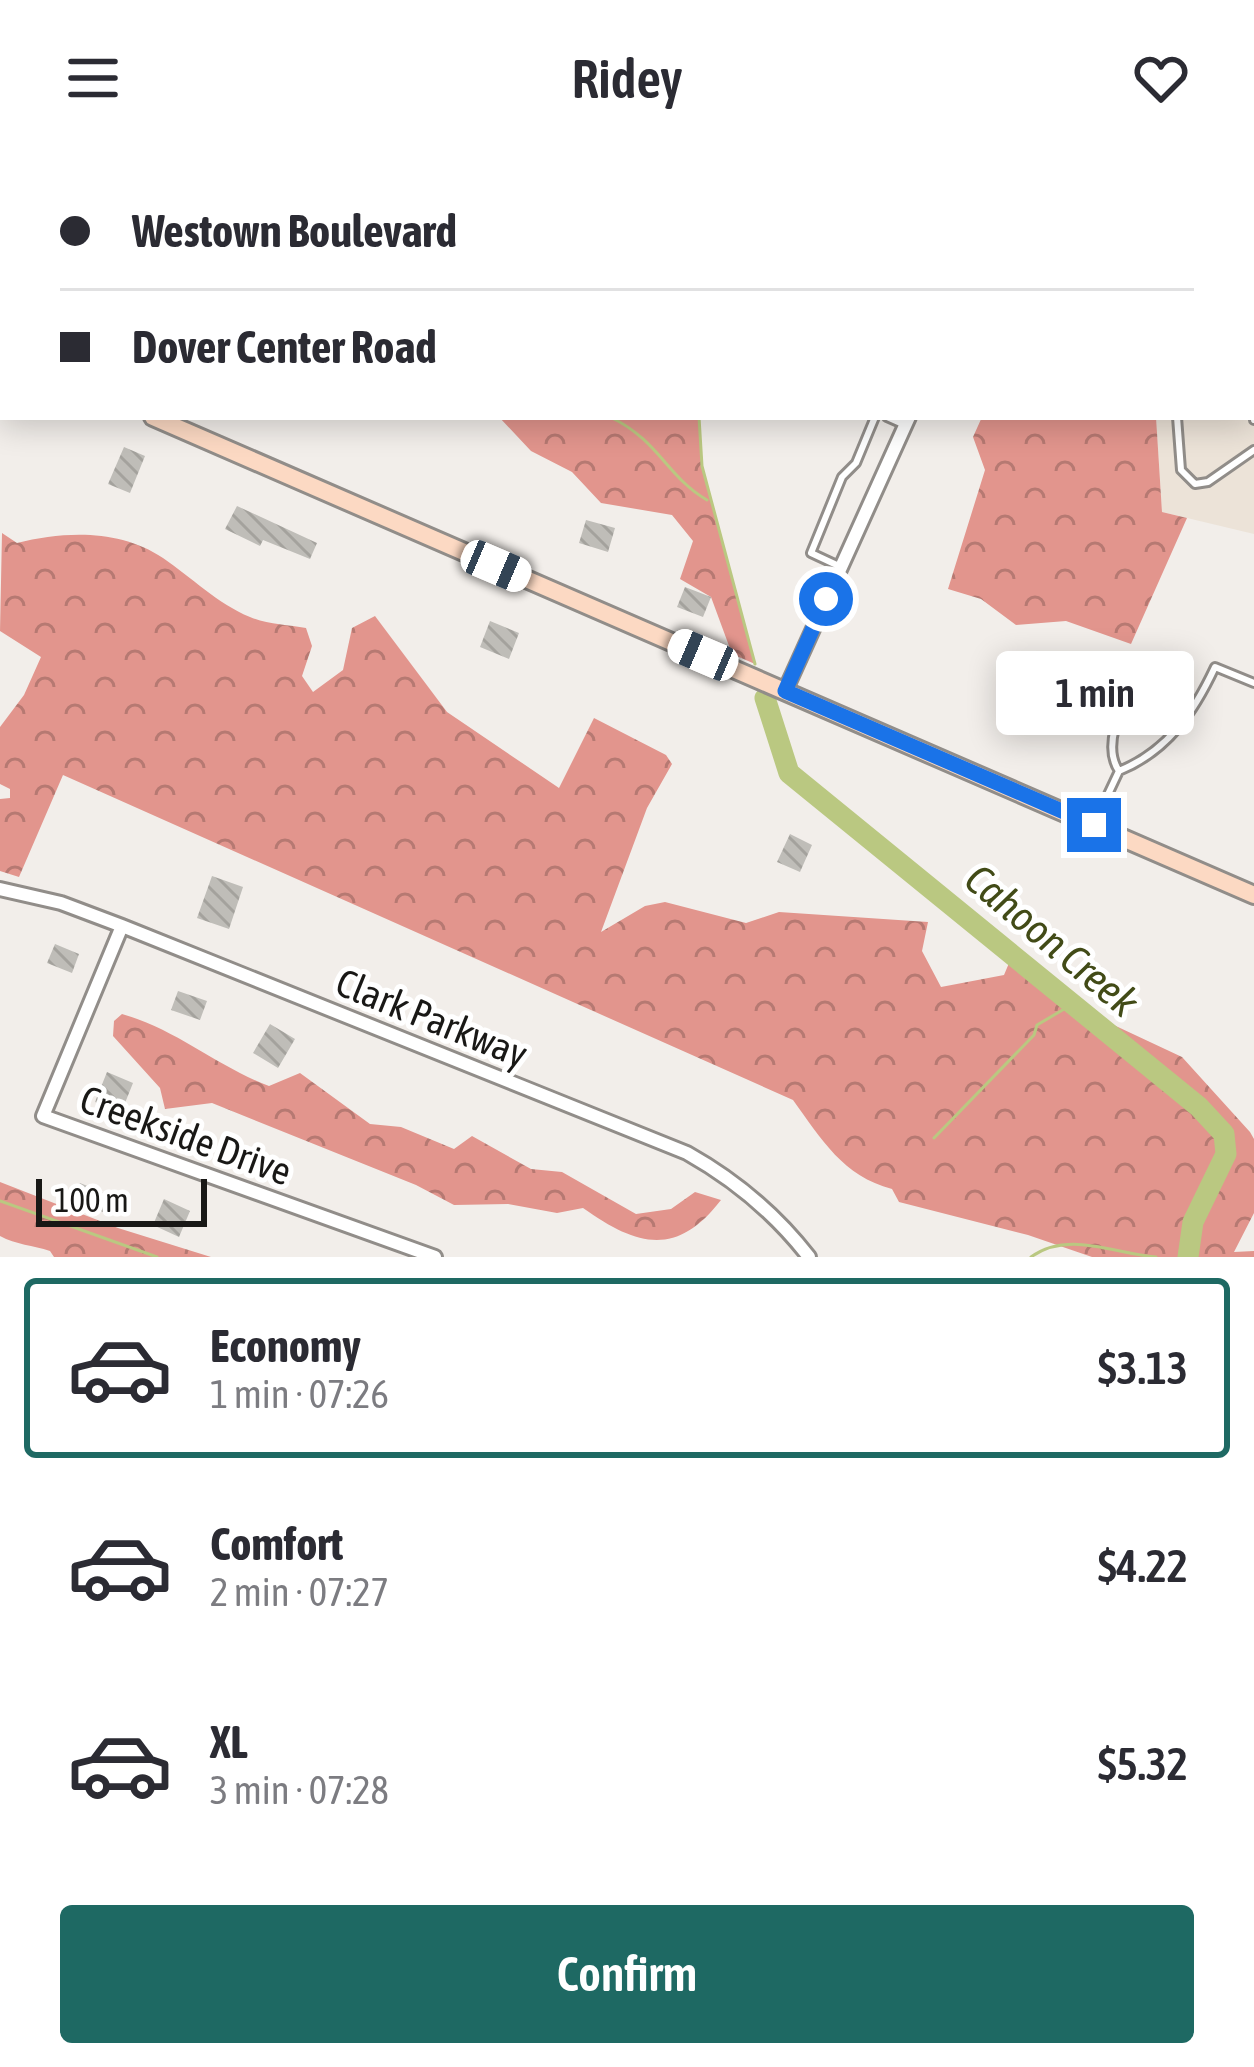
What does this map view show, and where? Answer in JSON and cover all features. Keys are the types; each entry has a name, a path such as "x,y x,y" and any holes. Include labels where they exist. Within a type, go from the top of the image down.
{"street":[{"path":"160,420 1254,895"},
{"path":"785,691 907,421"},
{"name":"Clark Parkway","path":"0,889 61,903 122,926 687,1153 742,1188 785,1226 808,1257"},
{"name":"Creekside Drive","path":"122,926 44,1116 435,1257"}],"lane":[{"path":"841,567 811,553 842,478 856,463 874,420"},
{"path":"1178,420 1181,470 1195,484 1208,482 1254,450"},
{"path":"1119,771 1111,742 1143,662 1186,680 1189,716"},
{"path":"1094,825 1119,771 1180,729 1215,667 1254,683"}],"shaded area":[{"path":"1156,420 1254,420 1254,534 1162,512"}],"green space":[{"path":"502,420 699,420 702,466 755,664 732,654 711,597 680,579 693,541 672,515 601,503 572,472 531,451"},
{"path":"981,420 1156,420 1162,512 1187,518 1131,644 1066,621 1016,625 981,599 948,589 985,470 973,437"},
{"path":"2,533 17,543 73,535 129,542 163,558 238,612 306,628 312,646 302,676 313,692 343,670 352,628 375,616 447,712 559,788 594,718 666,755 672,764 647,808 601,932 645,906 665,902 746,923 779,912 928,922 922,951 941,987 1004,975 1012,956 1071,1005 1182,1057 1250,1132 1254,1139 1254,1213 1234,1252 1254,1251 1254,1257 1092,1257 1028,1235 899,1202 892,1189 860,1175 835,1155 793,1100 63,775 19,877 0,871 0,799 10,798 10,789 0,784 0,727 24,695 41,657 0,631"},
{"path":"122,1014 161,1029 269,1086 300,1073 370,1124 401,1127 454,1149 472,1136 531,1169 562,1172 636,1214 671,1209 695,1192 721,1200 689,1231 656,1240 622,1231 583,1208 557,1213 508,1204 454,1205 416,1185 212,1103 165,1109 160,1088 113,1036 114,1021"},
{"path":"0,1182 118,1228 211,1257 54,1257 50,1251 0,1236"}],"building":[{"path":"124,447 145,456 130,493 108,484"},
{"path":"237,506 317,543 310,559 263,540 260,546 225,529"},
{"path":"586,520 615,528 608,552 579,543"},
{"path":"685,587 711,597 703,617 677,607"},
{"path":"490,621 519,633 509,659 480,647"},
{"path":"790,834 812,845 800,872 777,862"},
{"path":"212,876 243,887 229,929 197,918"},
{"path":"55,944 79,954 72,973 47,963"},
{"path":"178,991 207,1001 200,1020 171,1010"},
{"path":"270,1024 295,1039 278,1068 253,1053"},
{"path":"107,1072 133,1083 121,1113 95,1102"},
{"path":"80,1183 110,1195 103,1212 73,1200"},
{"path":"164,1199 190,1211 179,1237 153,1225"}],"waterway":[{"path":"616,420 640,436 707,500"},
{"name":"Cahoon Creek","path":"699,420 702,466 755,664"},
{"name":"Cahoon Creek","path":"765,698 789,773 1199,1107 1224,1134 1226,1154 1193,1222 1188,1257"},
{"path":"934,1138 1034,1035 1037,1025 1071,1005"},
{"path":"0,1201 157,1257"},
{"path":"1031,1257 1076,1244 1156,1257"}],"route":[{"path":"826,599 785,691 1094,825"}]}
